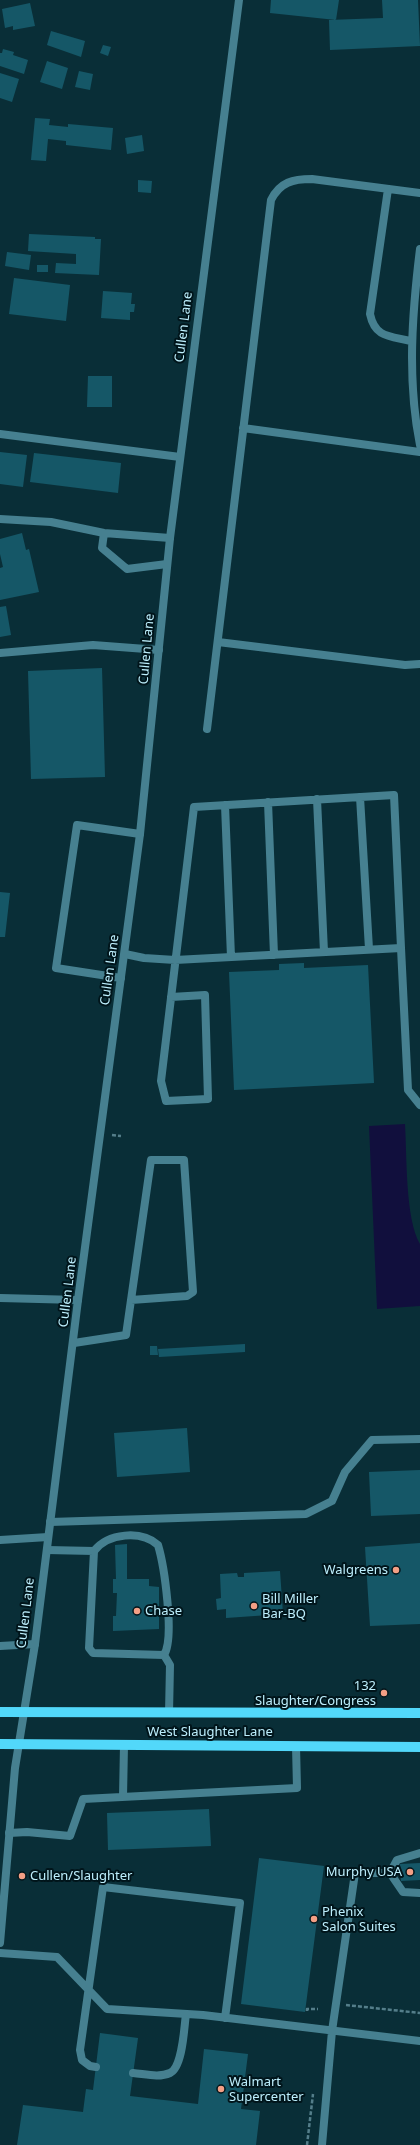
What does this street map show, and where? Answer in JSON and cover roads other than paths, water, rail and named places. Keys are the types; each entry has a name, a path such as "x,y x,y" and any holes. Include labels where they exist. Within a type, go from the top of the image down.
{"main road":[{"name":"West Slaughter Lane","path":"0,1712 420,1713"},
{"name":"West Slaughter Lane","path":"0,1744 420,1747"}],"street":[{"name":"Cullen Lane","path":"0,1943 2,1899 19,1744 35,1644 74,1343 78,1300 140,834 170,538 239,0"},
{"path":"207,729 271,200 276,191 285,182 312,179 420,193"},
{"path":"388,189 370,314 372,325 382,335 411,341"},
{"path":"420,249 411,341 413,391 420,444"},
{"path":"243,428 420,452"},
{"path":"0,434 180,457"},
{"path":"0,518 51,522 104,534 170,538"},
{"path":"104,534 102,548 127,569 167,564"},
{"path":"218,642 405,665 420,664"},
{"path":"0,652 93,645 159,650"},
{"path":"171,996 205,995 208,1099 166,1101 161,1081 175,960 194,807 394,795 400,948 408,1090 420,1105"},
{"path":"360,797 369,949"},
{"path":"317,799 324,952"},
{"path":"268,802 274,955"},
{"path":"225,806 231,957"},
{"path":"121,978 56,968 77,825 140,834"},
{"path":"124,954 144,958 175,960 400,948"},
{"path":"74,1343 126,1336 131,1300 151,1160 184,1160 193,1292 187,1296 131,1300"},
{"path":"0,1298 78,1300"},
{"path":"50,1522 306,1514 332,1500 346,1472 372,1440 420,1439"},
{"path":"126,1536 147,1538 158,1545 167,1602 169,1648 164,1655 93,1653 89,1648 94,1551 101,1542 107,1539 126,1536"},
{"path":"0,1540 48,1537"},
{"path":"47,1550 94,1551"},
{"path":"0,1646 35,1644"},
{"path":"164,1655 170,1665 169,1713"},
{"path":"123,1797 124,1745"},
{"path":"9,1833 27,1832 70,1836 83,1799 297,1788 296,1746"},
{"path":"390,1873 397,1860 420,1853"},
{"path":"322,2145 332,2031 355,1873 390,1873"},
{"path":"390,1873 403,1892 420,1893"},
{"path":"96,2067 90,2066 82,2060 80,2050 87,1989 103,1887 240,1903 225,2018"},
{"path":"0,1953 57,1958 107,2009 186,2014 420,2041"},
{"path":"133,2073 160,2075 172,2072 179,2063 186,2014"}],"place":[{"name":"Walgreens","path":"396,1570"},
{"name":"Bill Miller Bar-BQ","path":"254,1606"},
{"name":"Chase","path":"137,1611"},
{"name":"132 Slaughter/Congress","path":"384,1693"},
{"name":"Murphy USA","path":"410,1872"},
{"name":"Cullen/Slaughter","path":"22,1876"},
{"name":"Phenix Salon Suites","path":"314,1919"},
{"name":"Walmart Supercenter","path":"221,2089"}]}
